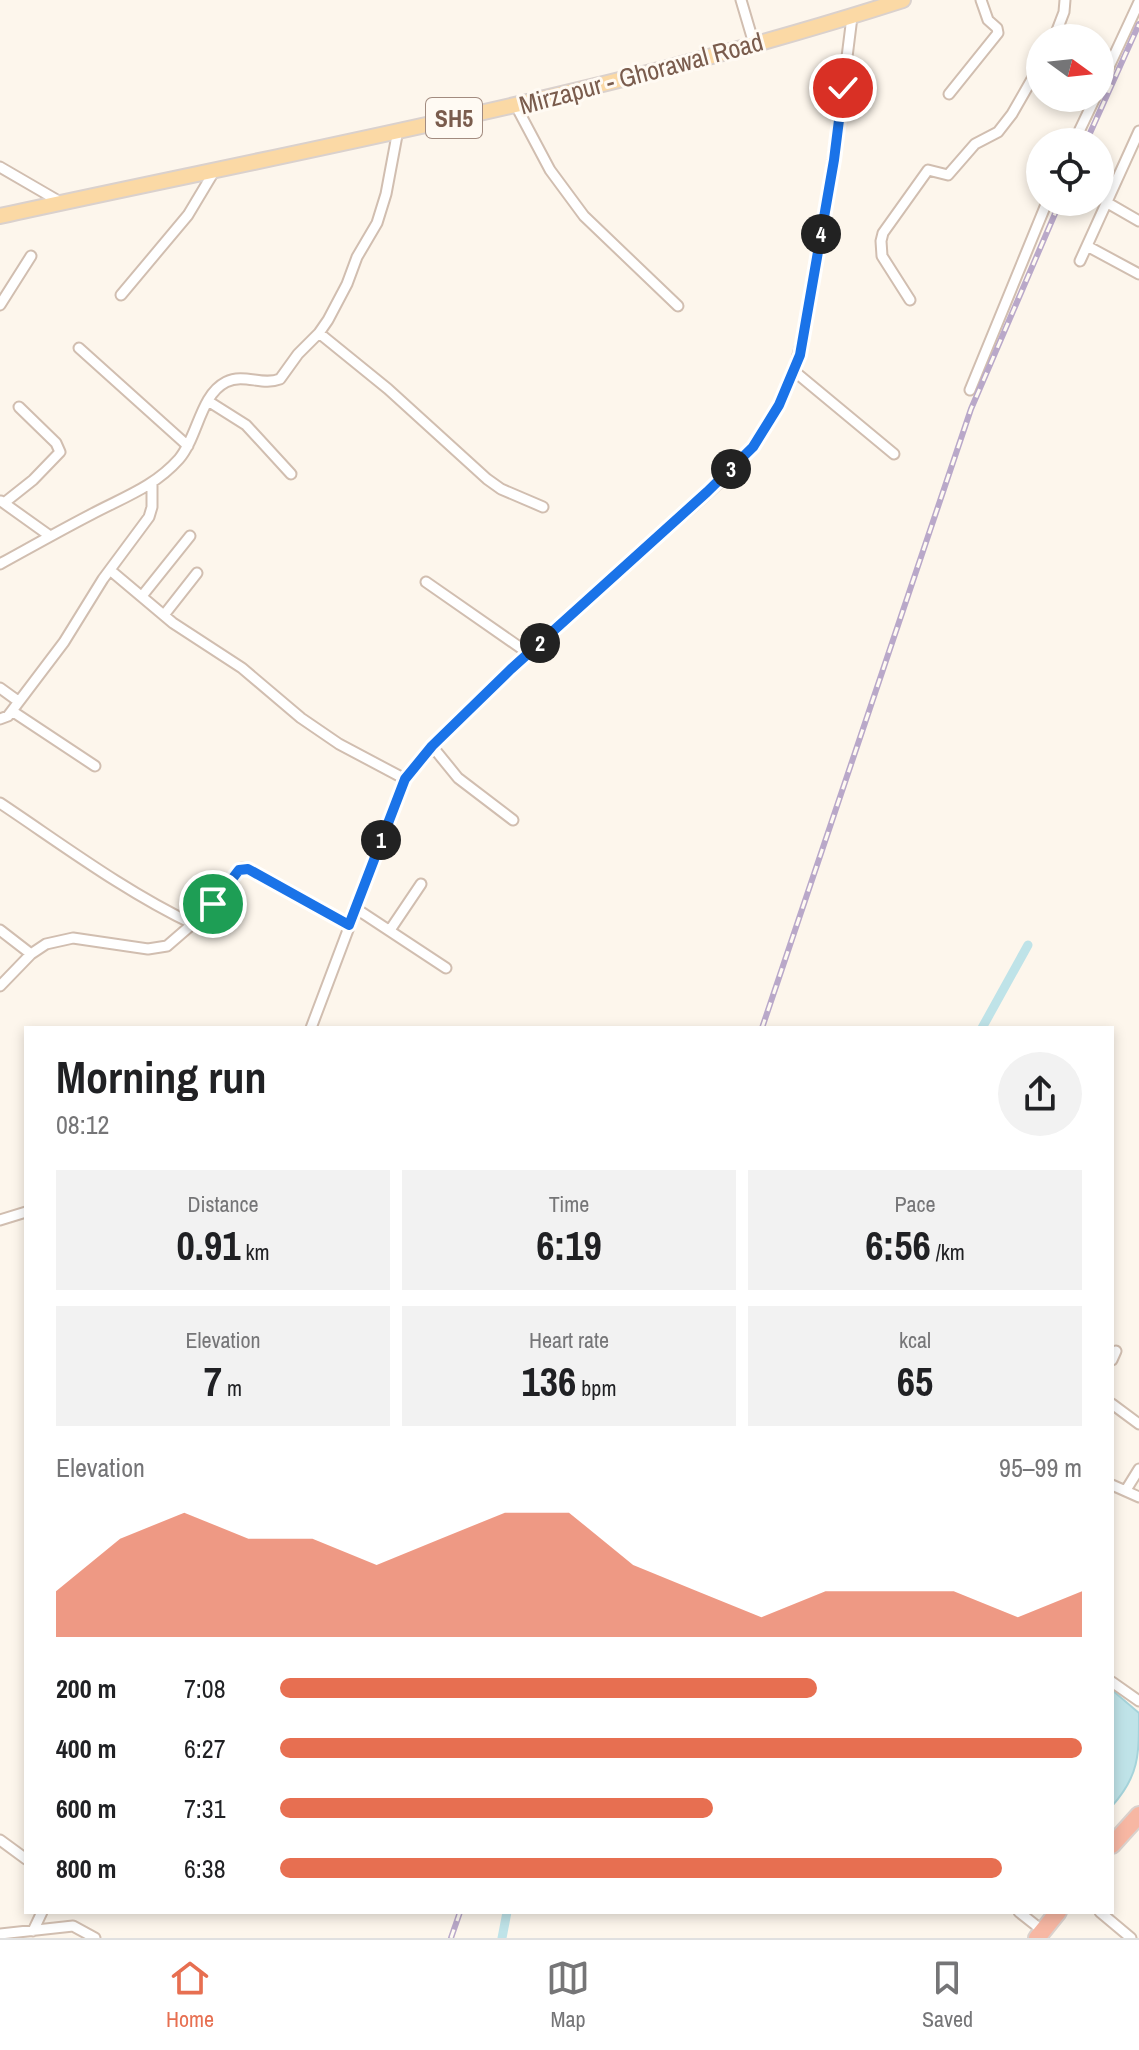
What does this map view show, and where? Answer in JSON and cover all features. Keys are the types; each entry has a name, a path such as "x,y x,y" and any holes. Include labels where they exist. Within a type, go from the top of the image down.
{"highway":[{"path":"1114,1843 1139,1815"},
{"path":"1040,1934 1056,1914"}],"main road":[{"name":"Mirzapur - Ghorawal Road","path":"0,216 516,106 754,44 857,10 903,0"}],"street":[{"path":"741,0 754,44"},
{"path":"949,94 998,33 988,20 981,0"},
{"path":"1059,24 1065,0"},
{"path":"1114,56 1139,2"},
{"path":"312,1026 349,925 359,909 405,779 528,653 753,447 798,374 857,10"},
{"path":"910,300 882,256 883,233 928,170 948,175 975,144 998,132 1026,90"},
{"path":"516,106 550,170 584,216 678,306"},
{"path":"0,564 152,484 188,446 216,389 231,380 264,383 280,379 298,354 319,333 337,305 357,257 377,223 398,130"},
{"path":"1114,185 1139,131"},
{"path":"1128,155 1139,161"},
{"path":"0,167 62,203"},
{"path":"121,295 188,215 215,170"},
{"path":"1114,207 1139,221"},
{"path":"970,390 1041,216"},
{"path":"1080,261 1100,216"},
{"path":"1087,246 1139,274"},
{"path":"0,305 31,256"},
{"path":"319,333 388,389 487,479 501,489 543,507"},
{"path":"79,348 188,446"},
{"path":"798,374 894,454"},
{"path":"208,401 246,425 291,474"},
{"path":"19,407 56,443 60,452 33,480 2,501 50,536"},
{"path":"0,719 5,719 12,711 64,642 110,570 149,517 152,484"},
{"path":"142,596 190,536"},
{"path":"110,570 164,615 242,668 301,718 339,744 405,779"},
{"path":"164,615 197,573"},
{"path":"426,582 528,653"},
{"path":"0,688 18,701"},
{"path":"12,711 95,766"},
{"path":"435,749 458,778 513,820"},
{"path":"0,803 88,865 193,924"},
{"path":"0,986 31,954 46,944 73,938 158,949 167,946 204,914 242,868 349,925"},
{"path":"390,930 421,884"},
{"path":"359,909 446,968"},
{"path":"0,930 31,954"},
{"path":"0,1220 24,1213"},
{"path":"1114,1405 1139,1424"},
{"path":"1126,1490 1139,1469"},
{"path":"1114,1486 1139,1497"},
{"path":"1114,1683 1139,1701"},
{"path":"0,1840 24,1858"},
{"path":"33,1931 41,1914"},
{"path":"1021,1914 1040,1934"},
{"path":"1102,1914 1131,1938"},
{"path":"0,1934 73,1926 95,1938"}],"water":[{"path":"1114,1692 1139,1713 1136,1764 1114,1804"}],"waterway":[{"path":"983,1026 1028,945"},
{"path":"502,1938 507,1914"}],"railway":[{"path":"1092,128 1139,24"},
{"path":"763,1026 971,409 1054,216"},
{"path":"451,1938 459,1914"}],"route":[{"path":"213,904 242,868 349,925 405,779 432,746 511,669 753,447 779,405 800,355 834,160 843,88"}]}
